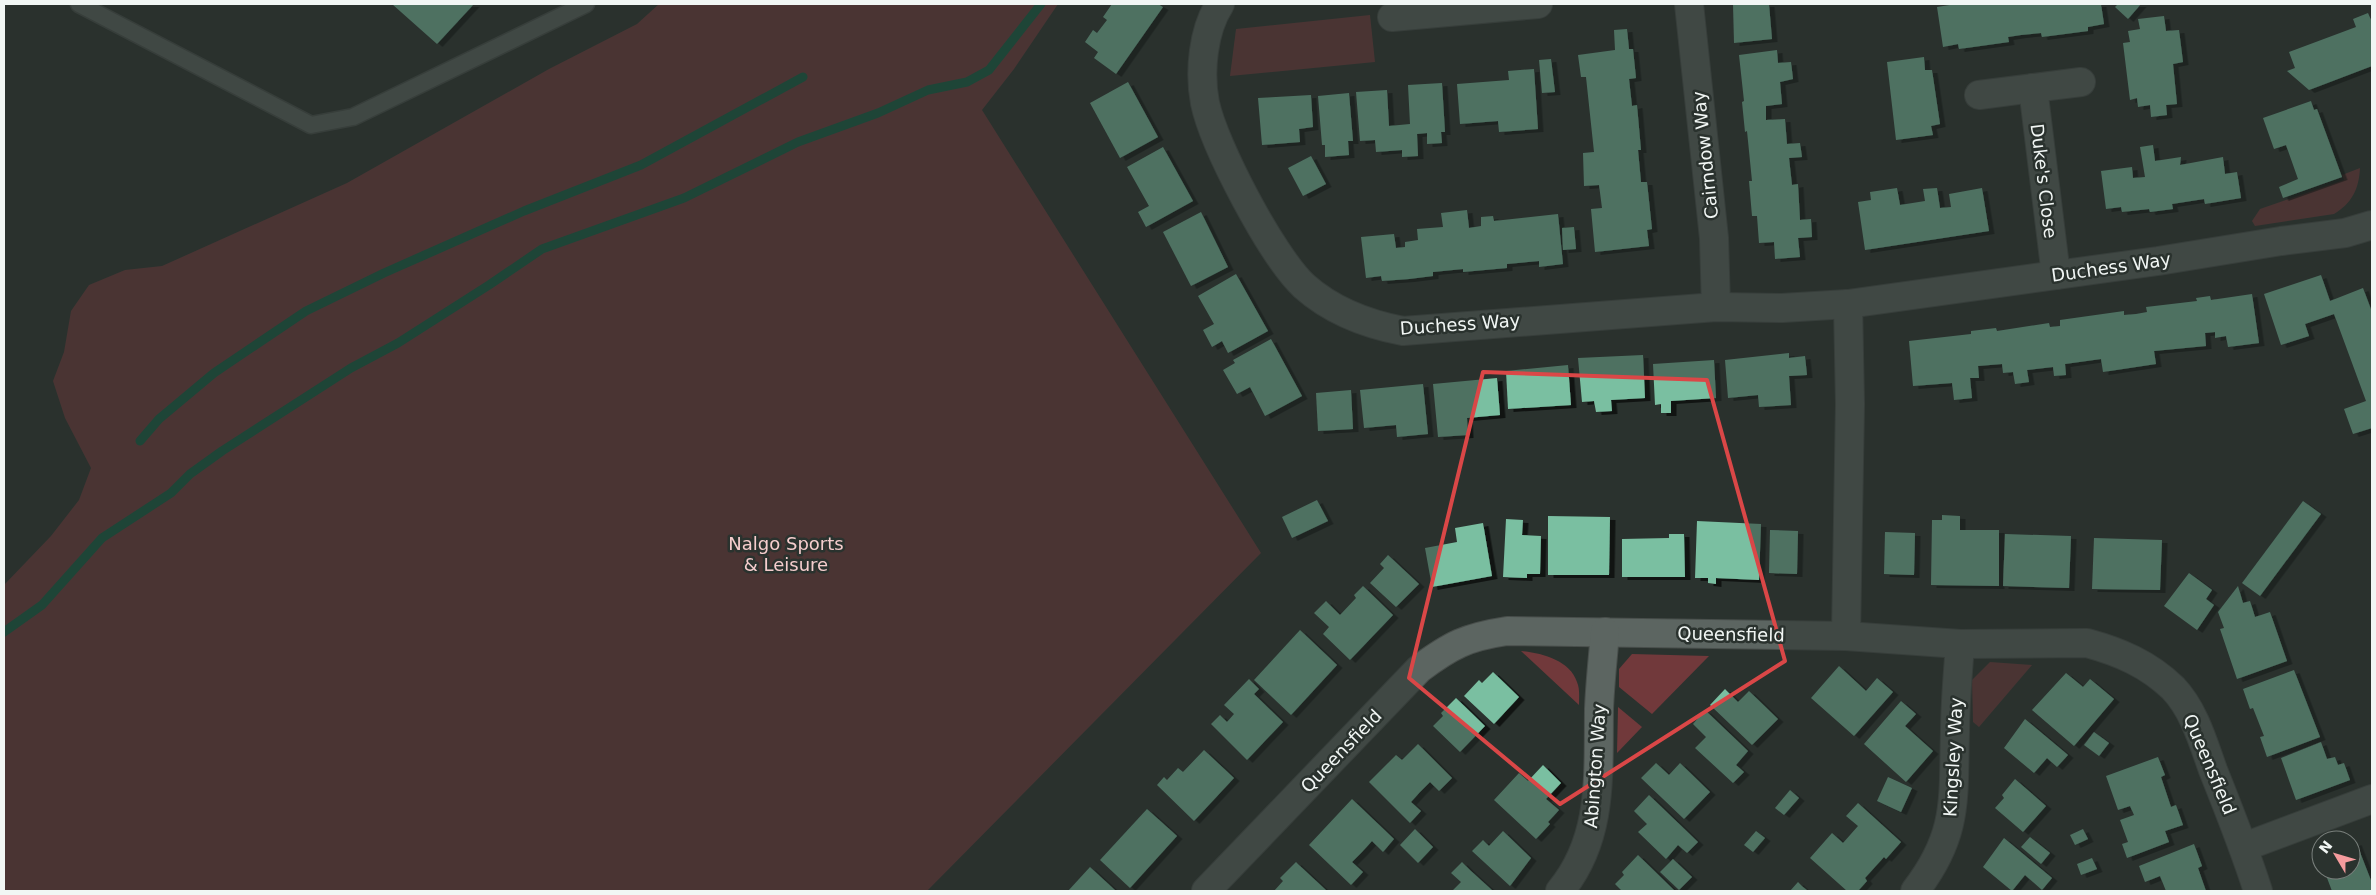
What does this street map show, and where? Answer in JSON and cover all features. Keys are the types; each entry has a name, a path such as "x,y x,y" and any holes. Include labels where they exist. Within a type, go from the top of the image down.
{"street":[{"name":"Duchess Way","path":"1220,4 1215,12 1204,51 1203,81 1206,103 1214,134 1259,222 1284,261 1303,284 1340,311 1374,325 1403,331 1716,307 1782,308 1848,304 2345,233 2372,226"},
{"path":"1392,17 1538,4"},
{"name":"Cairndow Way","path":"1688,4 1714,238 1716,307"},
{"path":"1979,95 2081,82"},
{"name":"Duke's Close","path":"2033,88 2056,275"},
{"path":"1846,636 1850,404 1848,304"},
{"name":"Queensfield","path":"1206,891 1419,669 1443,651 1462,641 1481,635 1507,631 1846,636 1960,644 2086,643 2127,656 2144,665 2175,690 2193,717 2244,847 2258,891"},
{"name":"Abington Way","path":"1560,891 1571,878 1583,856 1594,820 1605,632"},
{"name":"Kingsley Way","path":"1916,891 1933,868 1950,824 1954,799 1955,730 1960,644"},
{"path":"2244,847 2372,799"}],"lane":[{"path":"79,4 311,125 353,117 586,4"}],"highlighted area":[{"path":"1483,372 1707,380 1785,661 1560,804 1409,678"}],"green space":[{"name":"Nalgo Sports & Leisure","path":"659,4 1058,4 1014,69 982,110 1261,553 927,891 4,891 4,585 51,536 79,500 91,468 65,418 53,381 64,352 71,311 89,285 125,270 162,266 347,183 549,69 637,24"},
{"path":"1370,15 1375,62 1230,76 1236,29"},
{"path":"2360,168 2358,182 2353,195 2346,205 2334,214 2255,226 2252,221 2260,209 2344,180 2342,175"},
{"path":"1521,651 1546,656 1568,668 1578,685 1579,705"},
{"path":"1632,654 1709,656 1652,714 1619,687 1619,669"},
{"path":"1990,662 2032,665 1979,727 1973,722 1972,680"},
{"path":"1618,707 1642,727 1617,753"}],"building":[{"path":"392,4 474,4 437,44"},
{"path":"1112,4 1158,4 1163,7 1116,74 1094,58 1098,52 1085,42 1093,30 1097,33 1107,20 1103,17"},
{"path":"1733,4 1769,4 1772,39 1734,43"},
{"path":"1956,4 2101,4 2104,24 2088,27 2088,31 2042,37 2041,33 2021,35 2008,37 2009,42 1959,49 1958,44 1943,47 1937,7"},
{"path":"2118,4 2141,4 2128,19 2115,7"},
{"path":"2368,13 2372,22 2372,66 2309,90 2287,71 2295,68 2289,52 2356,27 2353,19"},
{"path":"2164,16 2166,31 2179,30 2183,62 2173,64 2177,104 2166,105 2167,115 2151,117 2150,105 2138,107 2137,98 2130,100 2123,43 2130,42 2128,31 2140,29 2138,19"},
{"path":"1627,29 1629,49 1633,49 1636,78 1629,79 1632,106 1637,105 1641,150 1638,150 1641,182 1647,182 1652,229 1647,230 1649,246 1595,252 1591,209 1602,208 1599,185 1584,186 1583,153 1594,152 1586,77 1581,77 1578,55 1615,50 1614,30"},
{"path":"1777,50 1778,63 1791,62 1793,79 1780,82 1782,104 1766,106 1766,120 1785,119 1787,144 1800,143 1802,157 1789,158 1792,185 1798,184 1800,220 1811,219 1812,237 1798,238 1800,257 1775,259 1774,242 1759,243 1757,216 1752,216 1749,181 1752,181 1747,131 1745,132 1739,55"},
{"path":"1924,57 1925,70 1932,70 1940,124 1931,126 1933,135 1896,140 1887,62"},
{"path":"1551,59 1555,92 1542,93 1539,60"},
{"path":"1534,69 1538,129 1499,132 1498,121 1460,124 1457,84 1509,80 1508,71"},
{"path":"1128,82 1158,137 1120,158 1090,103"},
{"path":"1442,83 1445,132 1441,132 1442,143 1427,144 1427,133 1417,134 1418,156 1402,157 1402,150 1376,152 1375,140 1360,141 1356,92 1387,90 1389,126 1410,124 1408,85"},
{"path":"1349,93 1353,141 1348,141 1349,155 1325,157 1325,145 1322,145 1318,96"},
{"path":"1311,95 1313,127 1299,129 1300,142 1262,145 1258,98"},
{"path":"2311,101 2314,110 2317,109 2342,177 2283,198 2279,187 2298,179 2286,145 2274,149 2263,118"},
{"path":"2153,145 2155,161 2181,157 2180,165 2223,157 2225,174 2237,172 2241,198 2205,204 2204,199 2172,204 2173,209 2150,212 2149,209 2122,212 2121,207 2106,209 2101,171 2132,167 2133,178 2145,177 2140,147"},
{"path":"1163,147 1193,201 1146,227 1138,212 1149,206 1127,167"},
{"path":"1311,156 1326,184 1303,196 1288,168"},
{"path":"1897,188 1900,205 1925,201 1923,189 1937,188 1940,208 1951,207 1949,194 1982,188 1989,231 1865,250 1858,202 1871,200 1870,192"},
{"path":"1467,210 1469,228 1481,226 1481,217 1493,216 1494,221 1558,214 1563,264 1539,267 1539,261 1507,264 1507,268 1463,272 1463,269 1433,272 1433,276 1409,279 1382,281 1381,276 1366,278 1361,237 1394,234 1396,248 1405,247 1405,242 1418,240 1417,229 1443,227 1441,213"},
{"path":"1201,212 1228,267 1191,286 1163,232"},
{"path":"1574,227 1576,249 1563,250 1562,228"},
{"path":"1236,274 1268,331 1228,353 1222,341 1212,347 1203,330 1214,324 1198,296"},
{"path":"2321,275 2330,301 2363,288 2372,312 2372,428 2353,434 2344,409 2366,401 2334,314 2305,324 2309,336 2281,345 2264,294"},
{"path":"2252,294 2259,343 2228,347 2226,336 2215,338 2215,332 2205,333 2206,346 2154,351 2156,364 2103,372 2101,359 2065,364 2066,375 2054,376 2053,367 2027,370 2029,382 2015,384 2013,372 2003,373 2002,364 1978,366 1979,378 1970,378 1972,398 1954,400 1952,383 1913,386 1909,341 1971,334 1971,331 1996,328 1997,331 2049,323 2050,327 2060,326 2060,320 2124,311 2124,315 2136,314 2147,312 2146,307 2197,301 2196,298 2210,296 2211,300"},
{"path":"1271,339 1302,396 1265,416 1250,387 1237,394 1223,370 1235,363 1233,360"},
{"path":"1789,353 1789,358 1805,356 1807,375 1789,376 1791,405 1759,407 1758,395 1728,398 1725,360"},
{"path":"1643,355 1645,398 1611,400 1612,411 1596,412 1594,401 1582,402 1578,358"},
{"path":"1714,360 1716,398 1671,401 1671,413 1661,413 1661,404 1655,405 1653,364"},
{"path":"1568,365 1571,405 1508,409 1506,371"},
{"path":"1497,378 1500,415 1467,418 1468,435 1438,437 1433,384"},
{"path":"1423,384 1428,434 1397,437 1396,425 1364,428 1360,390"},
{"path":"1351,390 1353,429 1318,431 1316,393"},
{"path":"1317,500 1328,521 1292,538 1282,517"},
{"path":"2303,501 2321,514 2260,596 2242,583"},
{"path":"1942,515 1960,516 1960,530 1999,530 1999,586 1931,585 1932,520 1942,520"},
{"path":"1548,516 1610,517 1609,575 1548,575"},
{"path":"1506,519 1523,520 1522,535 1541,536 1540,574 1527,574 1527,578 1503,577"},
{"path":"1697,521 1761,524 1759,580 1716,578 1716,584 1708,583 1708,578 1695,578"},
{"path":"1483,523 1492,576 1432,587 1425,548 1457,542 1455,528"},
{"path":"1770,530 1798,531 1797,574 1769,573"},
{"path":"1885,532 1915,533 1914,575 1884,574"},
{"path":"1669,534 1684,534 1685,577 1622,577 1622,539 1669,538"},
{"path":"2005,534 2071,536 2069,588 2003,586"},
{"path":"2094,538 2162,540 2160,590 2092,589"},
{"path":"1388,555 1419,584 1396,607 1370,583 1384,568 1380,564"},
{"path":"2189,573 2212,590 2206,599 2214,605 2197,630 2164,606"},
{"path":"1363,586 1393,615 1350,660 1323,634 1329,627 1314,613 1326,601 1340,615 1356,598 1354,595"},
{"path":"2238,586 2243,603 2250,601 2255,617 2270,612 2287,661 2237,679 2220,629 2224,628 2218,612"},
{"path":"1300,630 1337,665 1291,715 1254,680"},
{"path":"1839,666 1866,691 1877,678 1893,692 1854,736 1811,698"},
{"path":"2294,670 2320,737 2267,757 2260,737 2264,736 2253,708 2250,709 2243,689"},
{"path":"1493,672 1519,697 1494,724 1464,696 1479,680 1482,683"},
{"path":"2066,673 2083,687 2090,679 2114,699 2074,746 2032,710"},
{"path":"1249,679 1259,689 1254,694 1283,722 1247,760 1211,724 1220,715 1227,722 1234,714 1224,705"},
{"path":"1725,689 1738,702 1749,691 1778,719 1752,745 1710,705"},
{"path":"1456,698 1485,726 1460,752 1433,726 1443,716 1441,713"},
{"path":"1901,701 1916,714 1905,726 1933,751 1906,782 1864,744"},
{"path":"1705,710 1748,751 1736,765 1744,772 1733,783 1695,748 1706,737 1693,724"},
{"path":"2025,719 2068,755 2057,767 2047,758 2034,773 2004,748"},
{"path":"2094,732 2109,743 2099,756 2084,745"},
{"path":"2321,742 2327,759 2335,757 2338,765 2344,763 2350,780 2296,800 2281,758"},
{"path":"1418,744 1452,778 1439,791 1430,782 1420,792 1411,802 1421,811 1410,823 1369,782 1396,755 1402,760"},
{"path":"1204,750 1234,778 1194,821 1157,785 1164,777 1167,780 1178,768 1183,772"},
{"path":"2158,757 2165,775 2161,777 2171,807 2176,805 2183,825 2165,831 2169,842 2127,858 2122,844 2128,842 2120,820 2134,815 2130,806 2118,810 2106,776"},
{"path":"1656,763 1669,775 1680,763 1710,792 1684,819 1641,778"},
{"path":"1543,765 1561,783 1546,799 1559,810 1548,822 1550,824 1536,839 1494,800 1519,773 1528,781"},
{"path":"1888,777 1912,788 1901,812 1877,801"},
{"path":"2015,779 2046,806 2023,832 1995,808 2004,798 2002,795"},
{"path":"1790,790 1799,798 1784,815 1775,808"},
{"path":"1649,795 1698,842 1687,853 1678,845 1666,859 1638,832 1647,824 1634,811"},
{"path":"1352,799 1394,839 1383,852 1372,841 1352,862 1363,872 1351,885 1309,845"},
{"path":"1858,803 1901,842 1865,878 1867,881 1858,891 1847,891 1810,858 1832,833 1843,843 1858,826 1846,816"},
{"path":"1147,809 1177,836 1130,888 1100,860"},
{"path":"1415,829 1433,847 1418,863 1400,845"},
{"path":"2083,829 2088,839 2075,845 2070,835"},
{"path":"1503,831 1531,858 1510,886 1472,851 1483,840 1489,846"},
{"path":"1756,831 1765,838 1753,852 1744,845"},
{"path":"2030,837 2050,853 2041,864 2021,847"},
{"path":"2004,838 2052,878 2042,890 2025,875 2012,891 1983,867"},
{"path":"2194,844 2202,866 2198,868 2206,891 2166,891 2160,876 2145,882 2139,866"},
{"path":"1638,855 1675,891 1622,891 1615,884 1624,875 1622,872"},
{"path":"2361,855 2372,883 2372,891 2332,891 2328,880 2361,880"},
{"path":"2092,858 2097,869 2081,875 2077,864"},
{"path":"1673,859 1692,877 1679,890 1660,872"},
{"path":"1296,862 1327,891 1274,891 1283,881 1280,878"},
{"path":"1462,862 1493,891 1452,891 1461,882 1451,873"},
{"path":"1090,867 1116,891 1068,891"},
{"path":"1798,882 1803,887 1808,891 1790,891"}],"waterway":[{"path":"4,632 42,605 102,538 171,493 190,474 222,451 351,368 398,343 542,249 684,198 798,142 878,113 928,90 967,82 989,70 1041,4"},
{"path":"140,441 159,419 214,373 306,311 384,273 524,211 641,165 803,77"}]}
